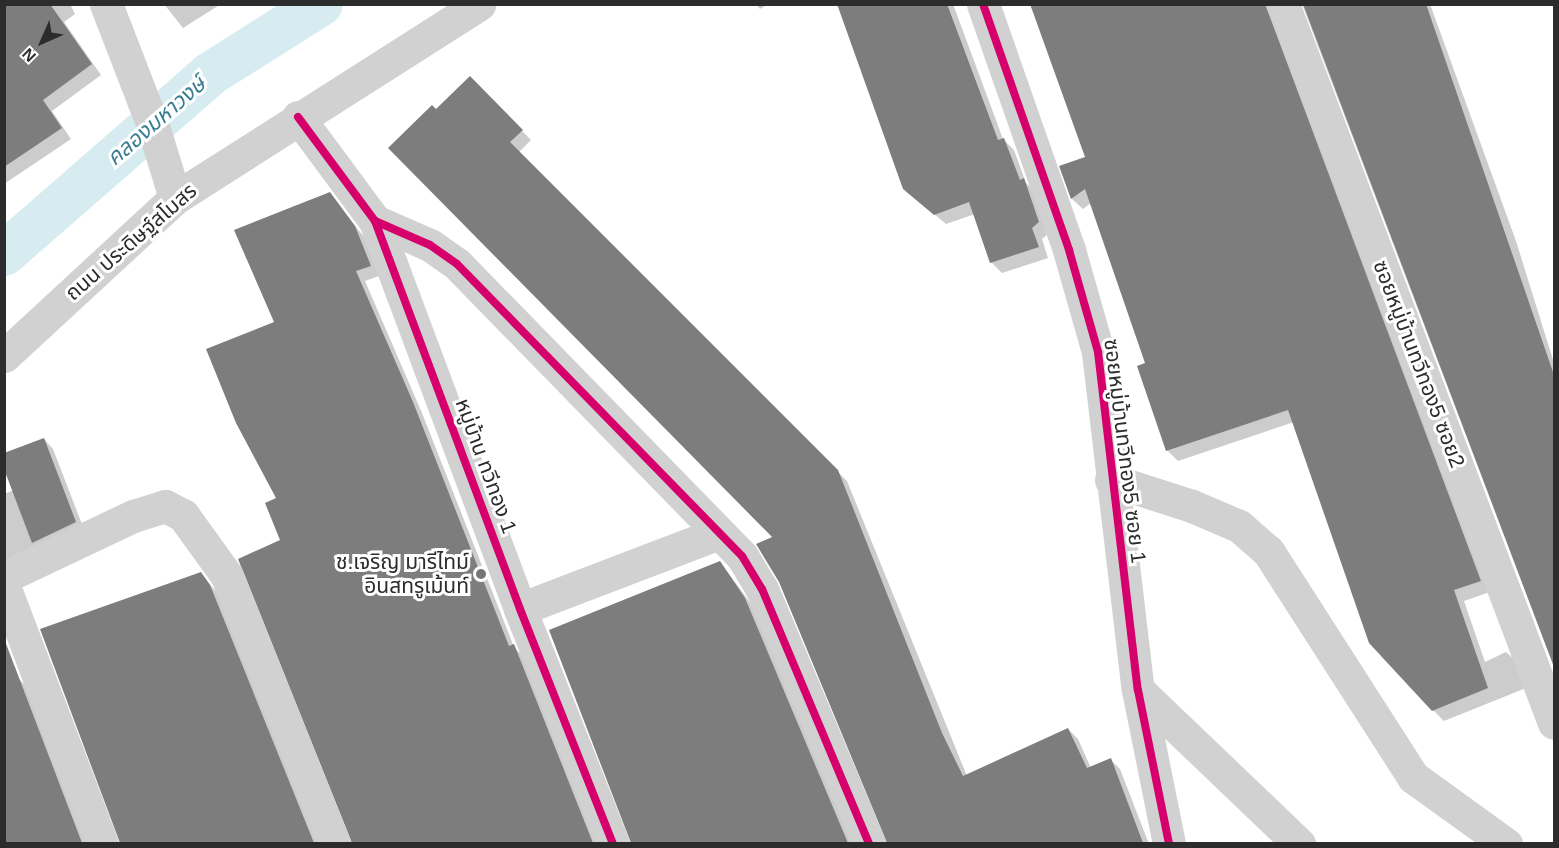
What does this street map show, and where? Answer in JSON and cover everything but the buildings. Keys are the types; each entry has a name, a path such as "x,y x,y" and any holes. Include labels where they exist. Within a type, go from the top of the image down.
{"street":[{"path":"106,4 153,126 175,198"},
{"name":"ถนน ประดิษฐ์สโมสร","path":"4,356 175,198 298,117 478,4"},
{"name":"ซอยหมู่บ้านทวีทอง5 ซอย 1","path":"982,4 1069,250 1098,352 1111,480 1138,690 1169,843"},
{"name":"ซอยหมู่บ้านทวีทอง5 ซอย2","path":"1283,4 1554,723"},
{"name":"หมู่บ้าน ทวีทอง 1","path":"298,117 375,221 520,609 613,843"},
{"path":"375,221 430,245 457,264 742,556 762,589 869,843"},
{"path":"1111,480 1192,506 1239,526 1268,551 1413,777 1506,843"},
{"path":"4,577 133,516 165,506 183,515 226,576 334,843"},
{"path":"520,609 718,533"},
{"path":"4,586 102,843"},
{"path":"1138,690 1299,843"}],"waterway":[{"name":"คลองมหาวงษ์","path":"4,254 210,74 321,4"}],"cycle path":[{"path":"983,4 1069,250 1098,352 1138,690 1169,844"},
{"path":"298,117 375,221 520,609 613,844"},
{"path":"375,221 430,245 457,264 742,556 762,589 869,844"}],"place":[{"name":"ช.เจริญ มารีไทม์ อินสทรูเม้นท์","path":"481,574"}]}
